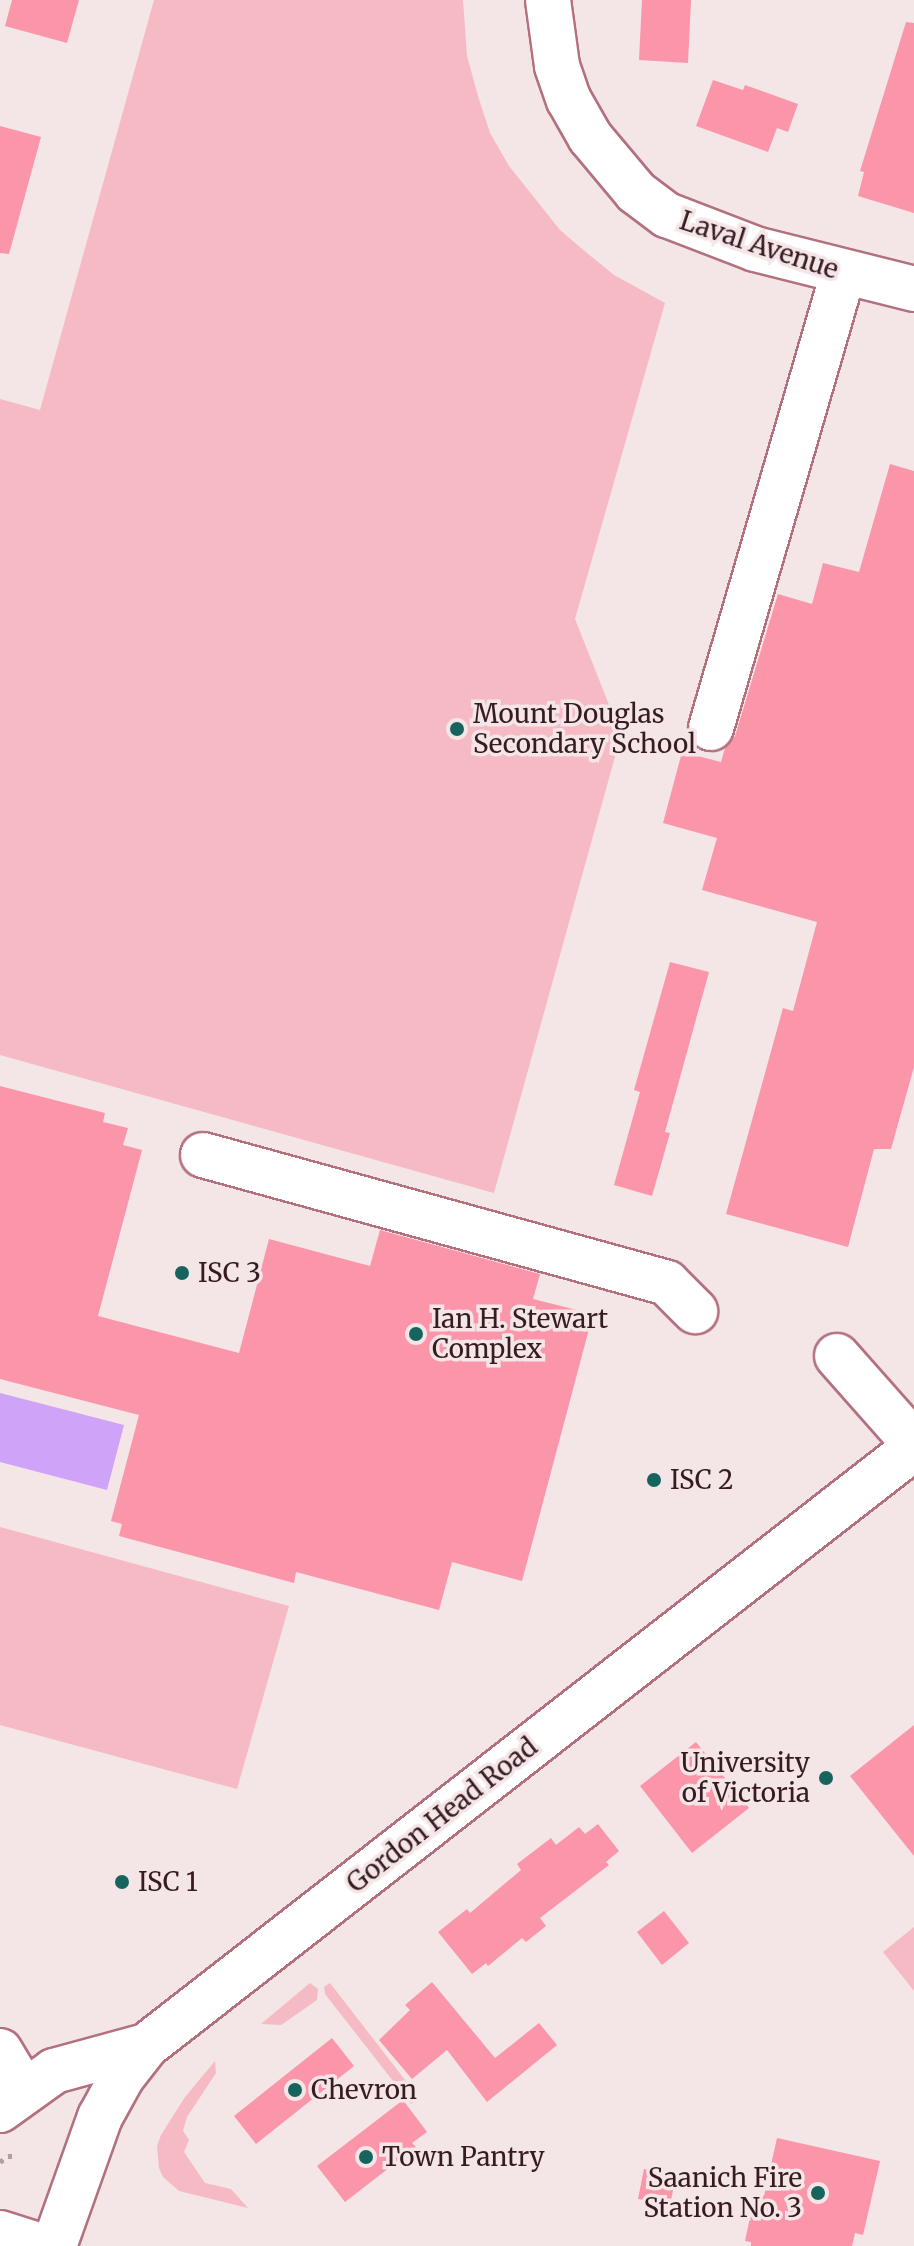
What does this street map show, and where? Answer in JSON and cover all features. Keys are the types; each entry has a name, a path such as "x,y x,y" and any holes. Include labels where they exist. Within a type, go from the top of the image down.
{"main road":[{"name":"Laval Avenue","path":"548,0 557,66 569,100 590,137 636,192 667,215 707,232 843,273 914,289"},
{"path":"711,728 843,273"},
{"path":"203,1155 667,1283 695,1311"},
{"path":"837,1356 914,1446"},
{"name":"Gordon Head Road","path":"54,2246 100,2117 122,2077 146,2046 914,1446"},
{"path":"0,2051 12,2100 54,2071 146,2046"},
{"path":"0,2233 41,2246"}],"path":[{"path":"0,2162 8,2156 18,2156"}],"shaded area":[{"name":"Mount Douglas Secondary School","path":"154,0 463,0 467,56 478,96 490,133 509,166 560,230 614,275 665,303 575,619 621,735 494,1193 0,1055 0,399 40,410"},
{"path":"0,1393 124,1425 107,1490 0,1462"},
{"path":"0,1527 289,1606 237,1789 0,1725"},
{"path":"914,1927 914,1991 883,1952"},
{"path":"310,1983 318,1989 317,2000 281,2025 261,2024"},
{"path":"330,1983 419,2098 411,2104 325,1994 324,1987"},
{"path":"215,2061 216,2073 187,2117 183,2131 189,2140 184,2152 205,2183 231,2189 248,2208 179,2191 163,2177 159,2168 157,2146 161,2135 185,2097"}],"building":[{"path":"12,0 79,0 67,43 5,26"},
{"path":"642,0 691,0 688,63 639,60"},
{"path":"906,22 914,23 914,213 858,196 864,172 860,171"},
{"path":"713,80 743,90 745,85 798,104 788,132 777,128 768,152 696,126"},
{"path":"0,126 41,137 9,254 0,253"},
{"path":"890,464 914,471 914,1067 891,1149 874,1149 848,1247 726,1214 783,1008 793,1011 817,922 702,890 717,838 663,823 682,752 721,762 725,748 735,736 778,594 812,604 823,563 859,572"},
{"path":"670,962 709,972 665,1132 670,1133 652,1196 614,1185 640,1092 634,1090"},
{"name":"Ian H. Stewart Complex","path":"0,1086 105,1113 103,1122 128,1128 123,1145 142,1150 98,1316 239,1353 269,1239 370,1266 380,1230 540,1274 533,1299 593,1314 522,1581 452,1562 439,1610 296,1572 294,1583 119,1536 122,1524 111,1521 139,1415 0,1379"},
{"path":"914,1725 914,1856 850,1776"},
{"path":"696,1742 749,1808 692,1853 640,1786"},
{"path":"598,1824 619,1851 606,1862 609,1865 540,1918 546,1926 526,1942 522,1938 488,1966 486,1963 472,1974 438,1932 467,1909 470,1913 521,1870 517,1864 551,1838 556,1845 579,1827 585,1834"},
{"path":"664,1911 689,1943 662,1965 637,1932"},
{"path":"432,1982 495,2058 539,2023 557,2045 487,2102 447,2050 412,2079 379,2040 410,2010 405,2005"},
{"path":"332,2038 354,2066 256,2144 234,2116"},
{"name":"Town Pantry","path":"403,2100 427,2132 412,2143 416,2147 345,2202 317,2166"},
{"name":"Saanich Fire Station No. 3","path":"777,2138 880,2161 863,2235 855,2233 852,2246 751,2246 751,2242 745,2241 755,2194 764,2196"},
{"path":"644,2169 676,2176 670,2205 638,2199"}],"place":[{"name":"Mount Douglas Secondary School","path":"457,729"},
{"name":"ISC 3","path":"182,1273"},
{"name":"Ian H. Stewart Complex","path":"416,1334"},
{"name":"ISC 2","path":"654,1480"},
{"name":"University of Victoria","path":"826,1778"},
{"name":"ISC 1","path":"122,1882"},
{"name":"Chevron","path":"295,2090"},
{"name":"Town Pantry","path":"366,2157"},
{"name":"Saanich Fire Station No. 3","path":"818,2193"}]}
